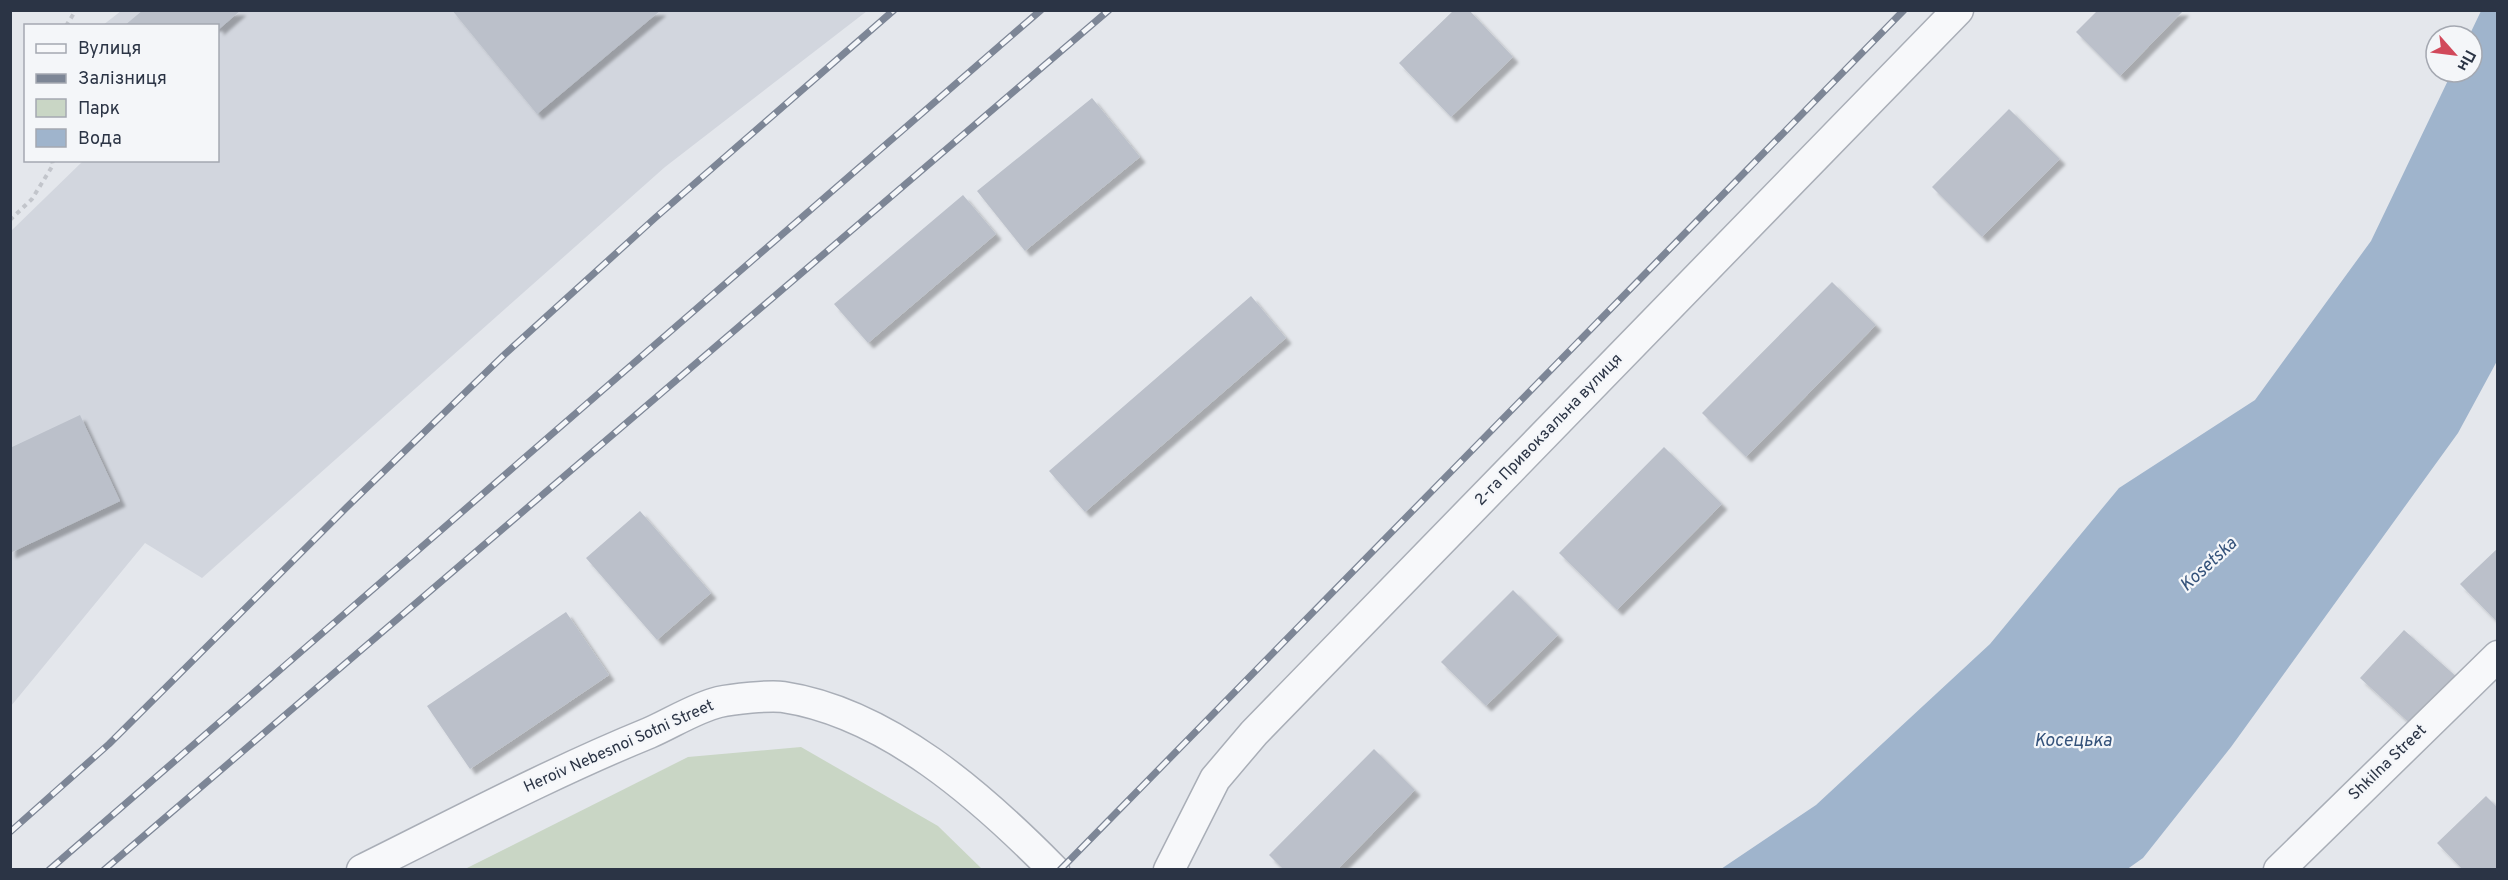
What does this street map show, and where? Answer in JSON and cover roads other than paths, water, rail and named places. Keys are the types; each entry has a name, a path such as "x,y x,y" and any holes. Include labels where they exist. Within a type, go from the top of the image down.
{"street":[{"name":"2-га Привокзальна вулиця","path":"1169,870 1215,779 1254,733 1958,10"},
{"name":"Shkilna Street","path":"2279,870 2498,656"},
{"name":"Heroiv Nebesnoi Sotni Street","path":"362,870 594,755 718,702 781,697 839,711 897,740 964,788 1021,836 1054,870"}],"water":[{"name":"Косецька","path":"2481,11 2498,11 2497,361 2458,433 2231,747 2143,858 2126,870 1721,869 1816,805 1990,644 2119,488 2255,400 2371,241 2446,84 2484,84 2484,24 2475,24"}],"railway":[{"path":"10,832 109,744 347,507 505,354 655,218 894,10"},
{"path":"49,870 1041,10"},
{"path":"104,870 1109,10"},
{"path":"1060,870 1904,10"}],"water label":[{"name":"Kosetska","path":"2209,565"}]}
